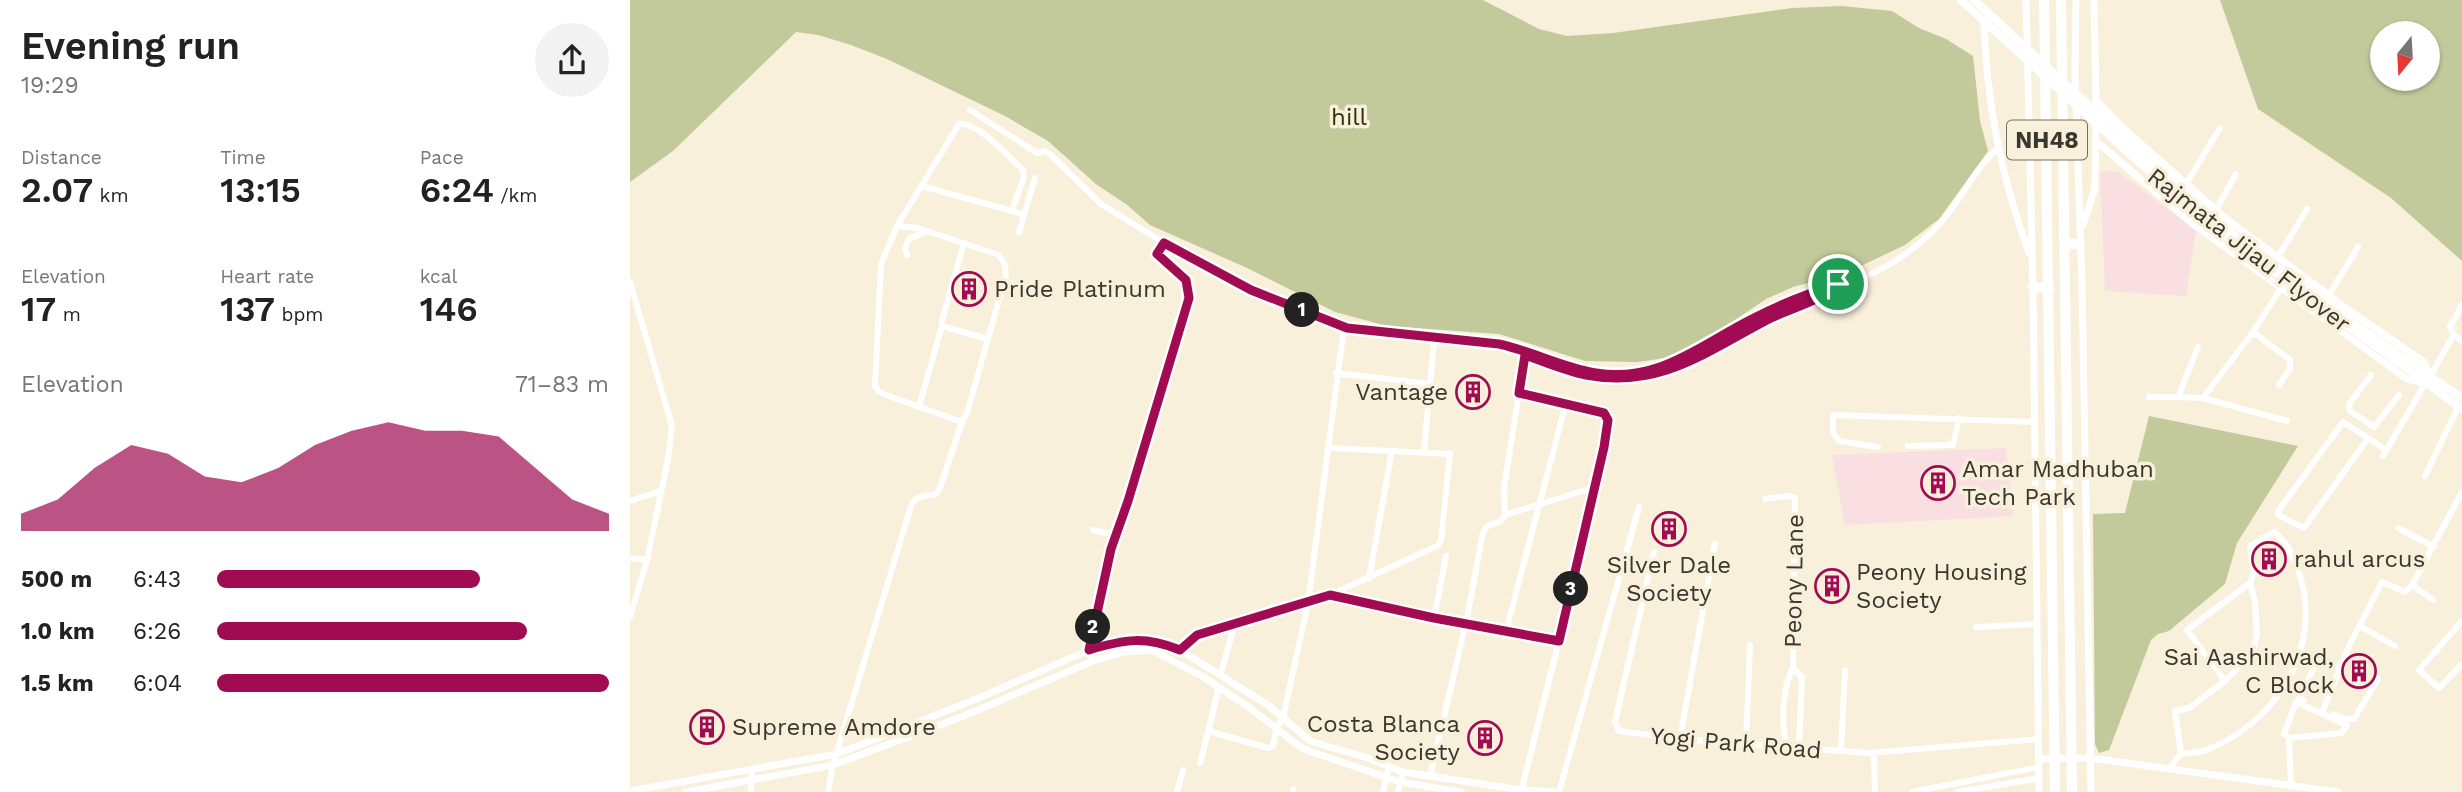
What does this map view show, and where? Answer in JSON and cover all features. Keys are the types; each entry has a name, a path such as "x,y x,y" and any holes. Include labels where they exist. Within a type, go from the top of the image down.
{"highway":[{"name":"NH48","path":"2044,0 2055,792"},
{"name":"NH48","path":"2061,0 2072,792"},
{"path":"2065,244 2080,244"},
{"path":"2033,288 2049,288"}],"main road":[{"path":"1961,0 1988,19"},
{"path":"1974,0 1988,19"},
{"name":"Rajmata Jijau Flyover","path":"1988,19 2210,226 2428,380"},
{"path":"2428,380 2462,398"},
{"path":"2428,380 2460,408"}],"street":[{"path":"2026,0 2033,288 2039,792"},
{"path":"2076,0 2075,77 2081,232 2091,792"},
{"path":"2081,232 2095,188 2094,0"},
{"path":"1988,19 1985,41 1997,149 2032,261"},
{"path":"2096,100 2124,129 2216,210 2424,362 2428,380"},
{"path":"970,110 1037,153 1044,151 1051,155 1101,204 1164,243 1251,290 1275,297 1350,332 1503,348 1591,376 1632,378 1672,370 1781,313 1829,293 1838,284"},
{"path":"962,422 886,395 875,386 881,264 897,226 959,124 966,123 981,132 1023,170 1024,177 1012,211"},
{"path":"2186,184 2220,128"},
{"path":"2096,141 2194,225 2407,379 2428,380"},
{"path":"1345,328 1499,344 1597,373 1635,373 1681,360 1753,318 1799,297 1876,272 1908,252 1949,214 1988,156 1997,149"},
{"path":"2216,210 2236,174"},
{"path":"1019,233 1035,178"},
{"path":"922,186 1024,215"},
{"path":"2278,257 2307,209"},
{"path":"828,792 833,765 911,506 920,496 935,495 940,488 967,413 1006,275 1005,265 999,255 927,231 897,226"},
{"path":"906,255 905,248 909,239 927,231"},
{"path":"942,321 964,243"},
{"path":"1093,661 1089,650 1115,536 1189,298 1186,280 1157,254 1164,243"},
{"path":"2329,295 2358,247"},
{"path":"630,282 672,426 647,560 630,617"},
{"path":"2203,398 2253,332 2281,288"},
{"path":"2462,305 2450,327 2454,335 2462,341"},
{"path":"919,407 942,326 988,339"},
{"path":"1209,728 1212,732 1268,748 1273,746 1277,727 1283,718 1308,603 1312,557 1329,448 1336,373 1345,328"},
{"path":"2253,332 2291,363 2279,385"},
{"path":"2368,438 2304,528 2278,515 2343,422 2368,438 2384,453 2451,339"},
{"path":"1424,452 1434,341"},
{"path":"2178,397 2198,347"},
{"path":"1430,776 1483,533 1486,527 1501,522 1505,515 1504,488 1525,355"},
{"path":"1336,373 1430,384"},
{"path":"2371,375 2349,404 2350,411 2374,427 2399,395"},
{"path":"1519,393 1604,413 1608,420 1559,641 1521,791"},
{"path":"2149,397 2203,398 2287,421"},
{"path":"1506,631 1566,403"},
{"path":"2391,405 2406,415"},
{"path":"2425,476 2460,408"},
{"path":"1878,447 1839,441 1833,432 1833,415 2035,422"},
{"path":"1908,446 1953,446 1959,418"},
{"path":"1180,650 1197,635 1308,603 1369,579 1437,546 1441,541 1450,454 1329,448"},
{"path":"1369,579 1392,450"},
{"path":"1505,515 1595,487"},
{"path":"630,501 661,491"},
{"path":"2323,710 2382,582 2405,592 2412,585 2462,492"},
{"name":"Peony Lane","path":"1765,499 1788,496 1795,498 1793,668 1787,679 1784,705 1786,747"},
{"path":"1559,792 1639,507"},
{"path":"2398,528 2434,547"},
{"path":"1093,530 1115,536"},
{"path":"2170,768 2181,753 2175,711 2189,708 2225,681 2253,652 2257,633 2255,601 2250,583 2254,571 2250,546 2274,532 2285,540 2302,578 2306,618 2298,661 2280,696 2253,725 2217,746 2194,754 2181,753"},
{"path":"1680,739 1715,543"},
{"name":"Yogi Park Road","path":"1654,552 1615,726 1619,731 1680,739 1874,753 2039,739"},
{"path":"1434,618 1446,556"},
{"path":"630,558 647,560"},
{"path":"2225,681 2187,630 2250,583"},
{"path":"2412,585 2433,600"},
{"path":"1330,595 1559,641"},
{"path":"2462,621 2419,670 2439,688 2462,664"},
{"path":"1220,676 1235,624"},
{"path":"1976,627 2038,624"},
{"path":"2360,626 2395,646"},
{"path":"630,791 837,754 974,700 1089,650 1117,643 1147,640 1180,650 1268,705 1310,741 1403,772 1521,791 1554,792"},
{"path":"1746,744 1750,645"},
{"path":"686,792 833,765 959,718 1093,661 1123,652 1151,649 1219,687 1277,727 1298,746 1400,782 1461,792"},
{"path":"2340,669 2317,662 2299,699 2345,719 2354,719 2378,679"},
{"path":"1793,668 1802,677 1800,748"},
{"path":"1841,751 1845,670"},
{"path":"1200,763 1219,687"},
{"path":"2296,702 2347,725 2342,733 2289,737 2284,734 2296,702"},
{"path":"2289,737 2291,785"},
{"path":"1329,747 1331,757"},
{"path":"1874,753 1875,792"},
{"path":"1912,792 2039,763 2090,758 2338,792"},
{"path":"1383,792 1389,766"},
{"path":"751,792 752,770"},
{"path":"1177,792 1183,770"},
{"path":"1398,792 1403,772"},
{"path":"1958,792 2039,778"}],"shaded area":[{"path":"2109,170 2120,173 2196,230 2186,296 2105,291 2100,174"},
{"name":"Amar Madhuban Tech Park","path":"2006,448 2013,516 1845,525 1832,455"}],"green space":[{"name":"hill","path":"630,0 1483,0 1539,29 1567,36 1613,33 1792,8 1842,6 1892,11 1973,56 1980,121 1988,151 1939,219 1905,245 1848,272 1793,287 1766,299 1695,347 1665,358 1638,362 1585,361 1499,334 1387,326 1335,312 1247,268 1150,225 1126,204 1097,185 1048,141 1005,116 887,59 818,35 796,32 673,151 630,182"},
{"path":"2220,0 2462,0 2462,261 2391,198 2258,109"},
{"path":"2149,416 2298,446 2237,543 2225,584 2169,631 2158,634 2151,640 2109,750 2099,753 2095,744 2093,514 2125,513"}],"place":[{"name":"Pride Platinum","path":"969,289"},
{"name":"Vantage","path":"1473,392"},
{"name":"Amar Madhuban Tech Park","path":"1938,483"},
{"name":"Silver Dale Society","path":"1669,529"},
{"name":"rahul arcus","path":"2269,559"},
{"name":"Peony Housing Society","path":"1832,586"},
{"name":"Sai Aashirwad, C Block","path":"2359,671"},
{"name":"Supreme Amdore","path":"707,727"},
{"name":"Costa Blanca Society","path":"1485,738"}],"route":[{"path":"1164,243 1251,290 1275,297 1347,328 1499,344 1597,373 1635,373 1670,365 1753,318 1799,297 1838,284 1829,293 1781,313 1672,370 1652,376 1591,376 1525,355 1519,393 1604,413 1608,420 1559,641 1330,595 1197,635 1180,650 1147,640 1133,640 1089,650 1111,549 1189,298 1186,280 1157,254 1164,243"}]}
